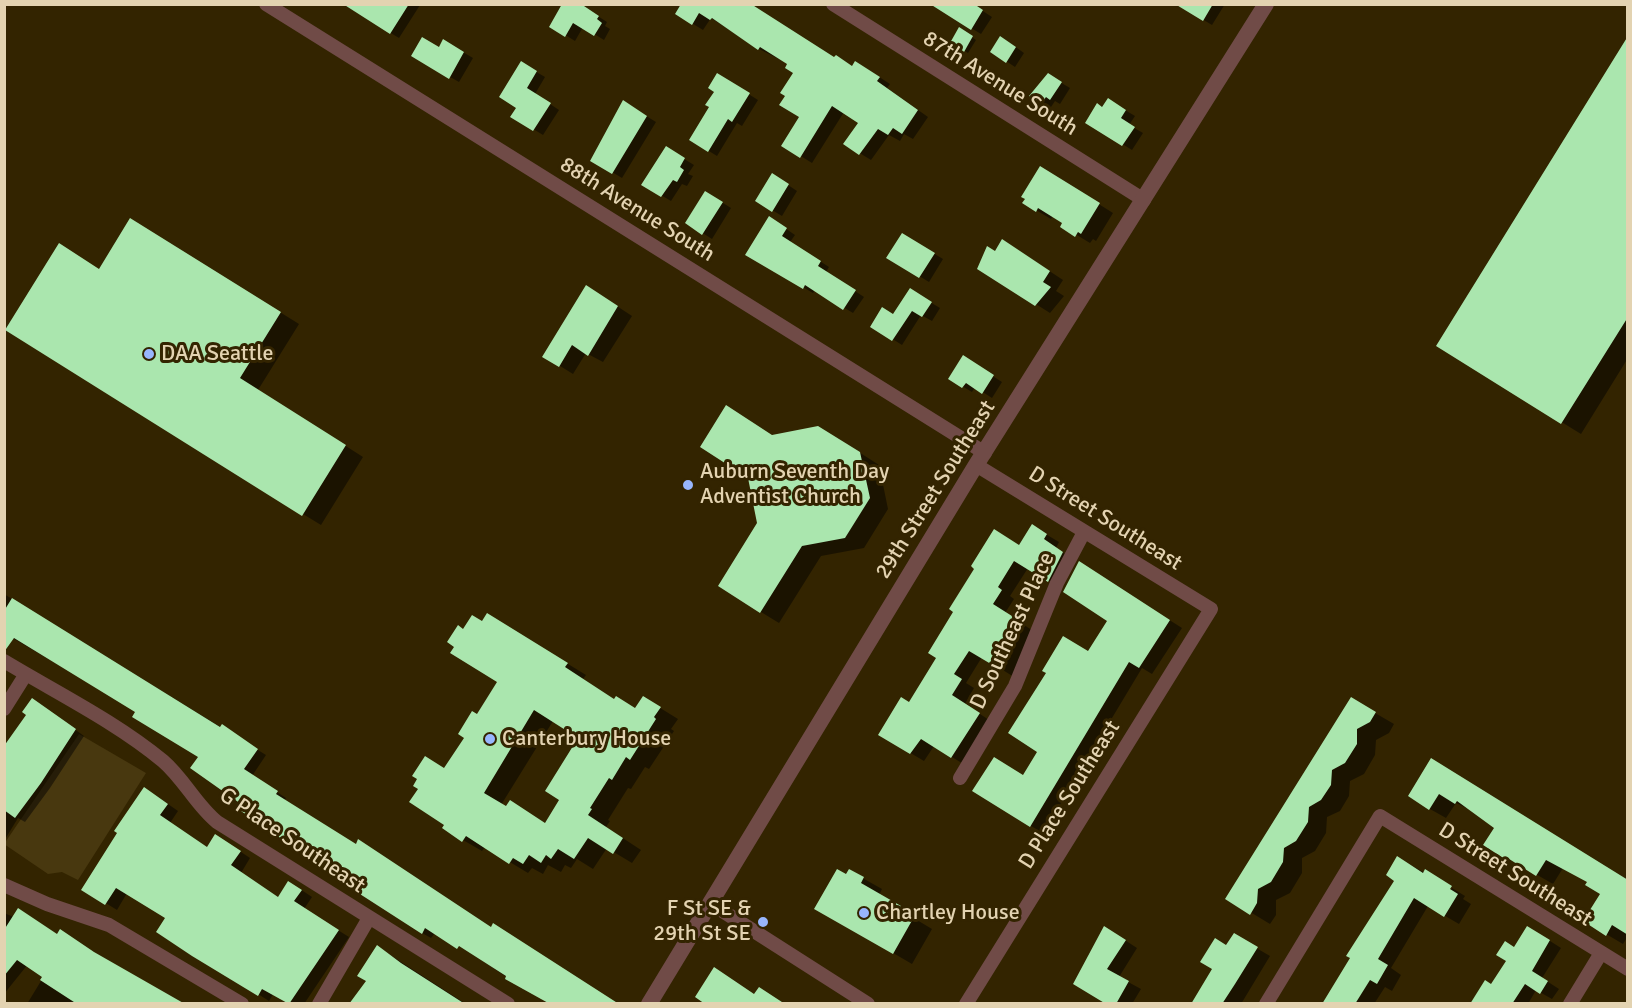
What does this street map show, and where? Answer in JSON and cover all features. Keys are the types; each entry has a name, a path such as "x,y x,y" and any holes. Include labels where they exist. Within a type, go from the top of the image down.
{"street":[{"name":"88th Avenue South","path":"266,4 981,459"},
{"name":"87th Avenue South","path":"833,4 1144,200"},
{"name":"29th Street Southeast","path":"649,1004 981,459 1266,4"},
{"name":"D Street Southeast","path":"981,459 1084,531 1211,609"},
{"name":"D Southeast Place","path":"960,778 1015,686 1057,583 1084,531"},
{"name":"D Place Southeast","path":"966,1004 1211,609"},
{"name":"G Place Southeast","path":"4,661 152,752 176,773 203,810 218,822 508,1004"},
{"path":"4,708 26,674"},
{"name":"D Street Southeast","path":"1266,1004 1380,816 1628,969"},
{"path":"4,885 47,904 109,925 242,1004"},
{"path":"710,903 868,1004"},
{"path":"319,1004 369,918"},
{"path":"1570,1004 1601,953"}],"shaded area":[{"path":"79,734 146,773 78,880 62,872 48,874 4,844"}],"building":[{"path":"343,4 409,4 390,34"},
{"path":"562,4 581,4 599,16 597,19 602,23 594,36 573,23 565,37 549,27"},
{"path":"681,4 751,4 834,57 836,55 852,66 855,61 880,77 877,81 918,110 902,134 893,128 888,135 878,129 859,155 843,144 858,123 832,106 800,158 781,146 799,117 779,105 785,96 780,93 793,73 785,68 787,64 760,47 758,50 712,18 710,20 699,13 692,25 675,14"},
{"path":"930,4 974,4 983,10 971,30"},
{"path":"1175,4 1213,4 1203,21"},
{"path":"959,27 973,36 964,52 950,43"},
{"path":"1000,36 1016,47 1006,63 990,52"},
{"path":"1628,36 1628,317 1561,424 1436,346"},
{"path":"422,37 439,47 443,39 464,52 449,79 411,56"},
{"path":"521,61 537,71 527,88 551,103 533,131 510,117 516,108 499,97"},
{"path":"717,73 750,93 732,122 728,119 708,152 689,140 709,107 705,105 714,92 708,88"},
{"path":"1048,73 1062,82 1050,100 1046,97 1041,104 1029,96"},
{"path":"1108,98 1126,110 1121,118 1135,127 1122,146 1085,123 1097,103 1102,107"},
{"path":"623,100 647,116 612,174 590,161"},
{"path":"666,146 685,158 680,167 684,170 677,182 673,180 661,197 641,185"},
{"path":"1040,166 1100,203 1081,234 1078,232 1075,237 1060,227 1062,223 1038,208 1036,212 1022,203 1025,199 1021,197"},
{"path":"772,173 789,184 772,212 755,201"},
{"path":"705,191 723,202 702,235 685,223"},
{"path":"769,216 787,228 782,236 821,261 818,266 856,290 843,310 805,285 803,289 745,255"},
{"name":"DAA Seattle","path":"130,218 281,312 240,378 346,445 302,516 5,330 59,243 99,269"},
{"path":"902,233 935,253 919,278 886,258"},
{"path":"1002,239 1050,271 1043,282 1051,287 1035,306 977,269 987,246 995,251"},
{"path":"586,285 618,306 588,356 572,345 559,367 542,357"},
{"path":"910,288 932,302 922,317 912,311 892,341 870,327 882,307 893,314"},
{"path":"963,355 994,375 982,394 966,383 962,388 948,379"},
{"path":"726,405 772,435 818,426 860,452 870,498 845,538 802,546 760,613 718,586 757,523 748,478 700,447"},
{"path":"1032,524 1047,534 1044,539 1063,552 1048,582 1014,561 998,587 1002,590 993,604 1023,623 1005,652 1010,655 1001,670 969,651 954,674 962,679 952,695 980,713 951,758 921,739 910,754 878,735 901,697 909,702 936,658 928,653 953,612 949,609 974,569 971,566 994,529 1019,545"},
{"path":"1079,561 1170,620 1139,668 1129,662 1030,827 972,791 994,757 1023,775 1037,752 1008,733 1046,673 1042,671 1063,636 1088,651 1107,621 1063,592"},
{"path":"12,598 220,727 222,724 258,749 244,769 278,791 276,794 356,844 358,839 491,927 493,923 619,1004 550,1004 505,979 506,976 459,946 457,949 425,928 422,934 335,878 339,870 294,842 292,846 238,809 241,804 190,768 198,757 132,717 135,712 14,638 4,652 4,611"},
{"name":"Canterbury House","path":"487,613 568,663 565,667 614,699 616,696 635,708 643,696 661,707 630,760 626,757 612,780 609,778 590,808 592,809 588,815 623,838 613,854 588,838 574,859 558,849 551,859 546,855 541,863 529,855 523,864 513,858 509,864 466,836 462,842 442,828 444,825 409,802 418,789 413,786 417,779 412,776 425,756 444,768 464,738 458,734 472,711 477,714 497,682 450,653 454,647 447,642 458,625 463,629 472,615 482,621","holes":["534,710 578,738 545,791 559,800 545,823 510,800 506,806 484,793"]},
{"path":"1351,697 1376,712 1370,722 1357,729 1357,744 1345,763 1332,770 1331,785 1321,800 1309,807 1308,822 1296,841 1284,848 1283,862 1271,882 1258,889 1257,903 1250,915 1225,899"},
{"path":"32,698 76,729 15,818 4,810 4,746 26,715 22,712"},
{"path":"1431,758 1628,880 1628,935 1612,925 1606,936 1583,921 1600,894 1585,885 1587,882 1546,860 1536,876 1506,857 1505,859 1483,845 1494,828 1457,801 1455,804 1439,794 1429,810 1408,796"},
{"path":"144,787 168,804 160,815 207,847 215,834 241,851 231,865 278,897 288,881 302,890 294,901 339,930 289,1004 262,989 258,996 156,932 165,918 116,888 105,905 81,890 117,833 114,831"},
{"path":"1397,856 1423,873 1425,869 1452,886 1450,889 1458,894 1444,917 1414,898 1378,959 1388,965 1377,984 1370,980 1355,1004 1322,1004 1350,958 1346,956 1394,881 1386,875"},
{"name":"Chartley House","path":"837,869 846,874 849,869 864,877 861,883 901,906 899,908 914,917 893,954 814,909"},
{"path":"18,908 57,934 60,929 94,952 185,1004 77,1004 40,980 42,977 17,960 4,976 4,930"},
{"path":"1104,926 1126,940 1107,969 1129,981 1116,1004 1106,1004 1073,984"},
{"path":"1527,926 1550,940 1532,971 1548,981 1540,994 1525,984 1512,1004 1470,1004 1485,980 1491,984 1506,961 1496,955 1505,941 1514,947"},
{"path":"1234,933 1258,947 1222,1004 1191,1004 1212,969 1200,962 1215,938 1226,945"},
{"path":"377,945 465,1004 349,1004 366,981 357,976"},
{"path":"714,967 754,994 759,987 785,1004 705,1004 695,997"}],"place":[{"name":"DAA Seattle","path":"149,354"},
{"name":"Auburn Seventh Day Adventist Church","path":"688,485"},
{"name":"Canterbury House","path":"490,739"},
{"name":"Chartley House","path":"864,913"},
{"name":"F St SE & 29th St SE","path":"763,922"}]}
